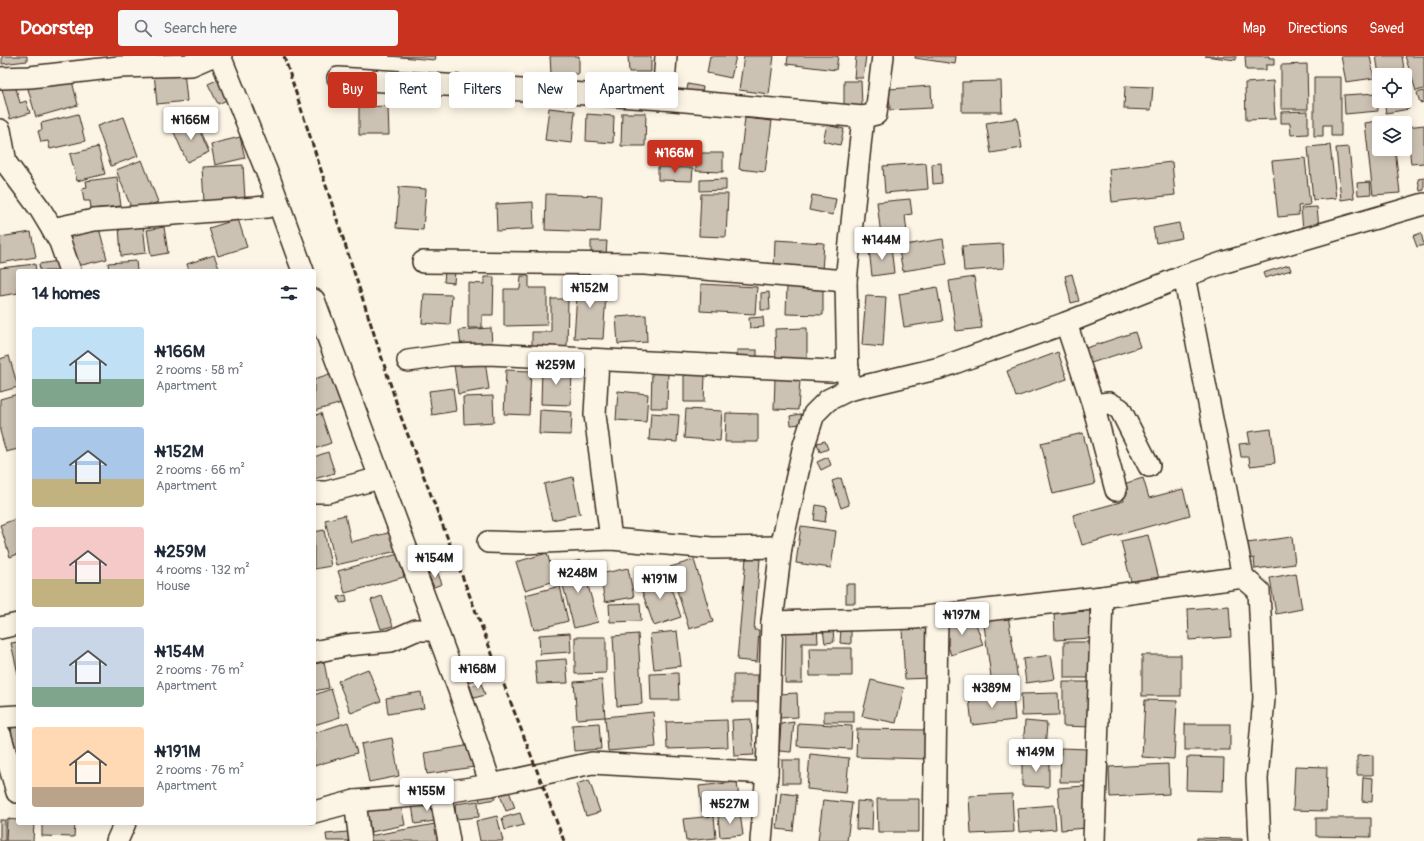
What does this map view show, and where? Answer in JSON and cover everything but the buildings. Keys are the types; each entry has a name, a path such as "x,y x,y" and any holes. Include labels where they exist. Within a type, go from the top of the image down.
{"street":[{"path":"0,78 30,77 119,67 191,65 212,56"},
{"path":"220,56 303,269"},
{"path":"665,72 666,56"},
{"path":"678,100 863,117 876,114 883,56"},
{"path":"377,81 585,94"},
{"path":"848,390 846,281 863,117"},
{"path":"0,130 3,163 40,209 60,242 69,269"},
{"path":"52,229 94,220 267,207 278,203"},
{"path":"761,841 767,773 772,622 781,547 804,445 814,414 828,400 848,390 940,368 1066,323 1184,276 1424,204"},
{"path":"423,262 644,264 846,281"},
{"path":"1184,276 1243,577 1259,591 1264,698 1257,779 1260,841"},
{"path":"316,310 321,336 380,478 491,785"},
{"path":"1066,323 1093,405 1116,490"},
{"path":"408,361 448,355 488,354 832,371 848,368"},
{"path":"598,360 595,415 611,539"},
{"path":"1093,405 1108,403 1120,409 1149,466"},
{"path":"316,492 327,492 380,478"},
{"path":"488,542 523,543 611,539 712,548 781,547"},
{"path":"772,622 937,616 1102,597 1243,577"},
{"path":"1094,841 1102,597"},
{"path":"934,841 937,616"},
{"path":"0,628 16,624"},
{"path":"316,652 347,645 391,641 416,630 436,630"},
{"path":"0,717 16,716"},
{"path":"0,734 12,791"},
{"path":"316,811 355,801 491,785 592,763 767,773"},
{"path":"440,792 449,841"},
{"path":"355,801 360,841"},
{"path":"117,841 124,825"}],"railway":[{"path":"284,56 401,417 564,841"}]}
